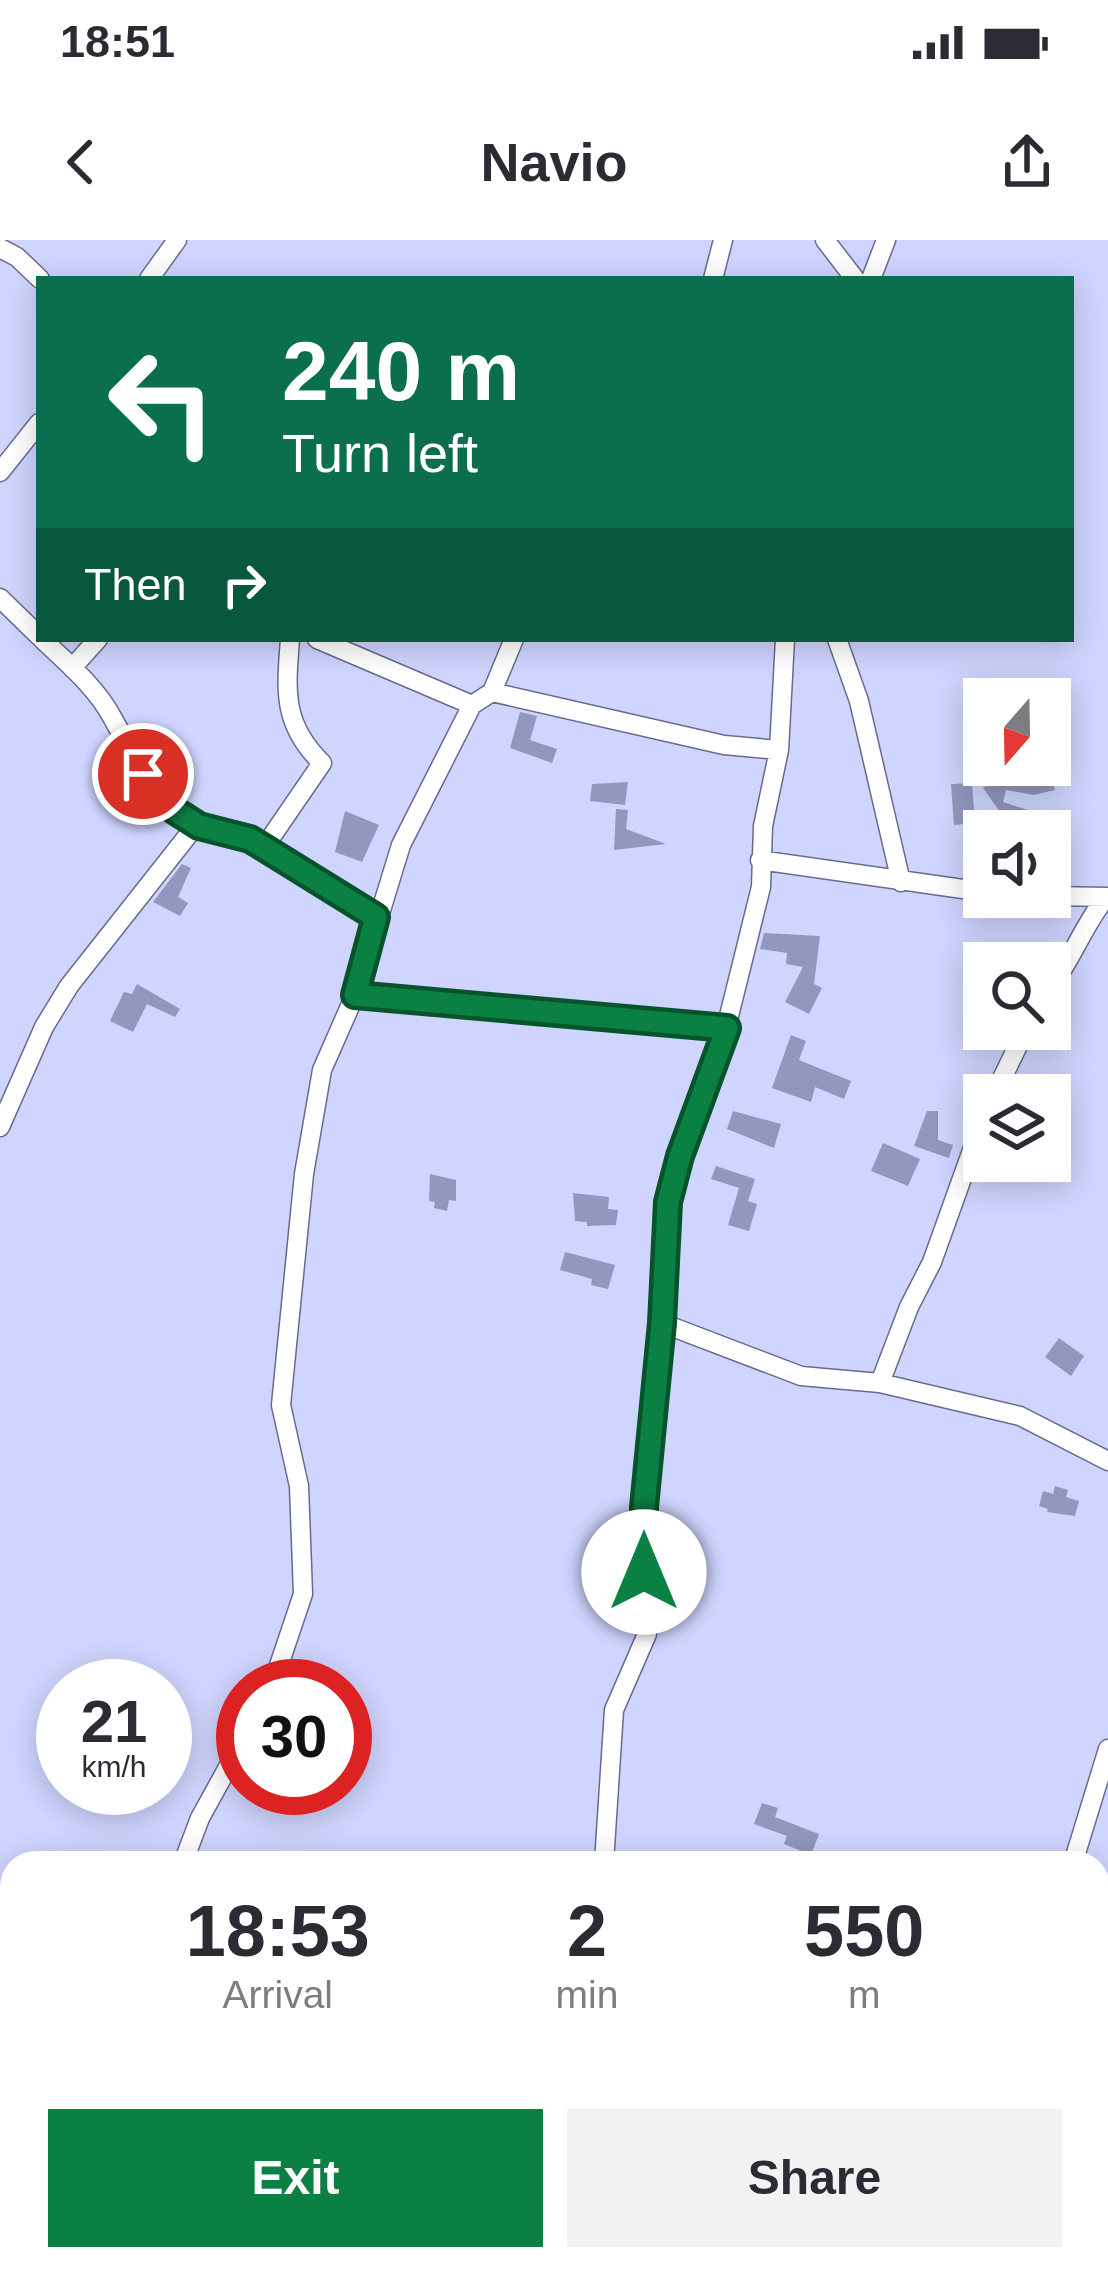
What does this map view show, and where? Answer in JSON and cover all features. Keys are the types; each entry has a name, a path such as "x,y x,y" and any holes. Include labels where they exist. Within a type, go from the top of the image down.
{"street":[{"path":"151,276 176,240"},
{"path":"714,276 723,240"},
{"path":"825,240 853,276"},
{"path":"872,276 886,240"},
{"path":"0,248 37,276"},
{"path":"0,472 36,427"},
{"path":"0,598 36,634"},
{"path":"44,642 114,719 120,738 151,786 174,810 199,826 250,839 376,917"},
{"path":"72,668 95,642"},
{"path":"263,849 322,763 288,715 290,642"},
{"path":"323,642 472,705"},
{"path":"281,1659 303,1594 299,1486 281,1405 304,1174 322,1070 355,995 401,845 472,705 492,692 513,642"},
{"path":"605,1851 614,1711 647,1634 644,1507 668,1202 727,1028 761,887 760,860 778,750 785,642"},
{"path":"838,642 859,701 901,882"},
{"path":"492,692 724,745 778,750"},
{"path":"0,1127 44,1028 69,986 188,833 199,826"},
{"path":"760,860 963,889"},
{"path":"1071,896 1107,897"},
{"path":"1071,957 1084,926 1107,897"},
{"path":"355,995 727,1028"},
{"path":"880,1383 963,1176"},
{"path":"662,1323 801,1376 880,1383 1020,1416 1108,1461"},
{"path":"1077,1851 1108,1749"},
{"path":"188,1851 216,1789"}],"building":[{"path":"520,712 537,716 530,740 557,749 552,763 510,748"},
{"path":"628,782 625,805 590,801 592,784"},
{"path":"951,784 972,786 974,810 963,810 963,824 954,825"},
{"path":"1054,786 1055,790 1034,795 1006,790 1003,802 1028,810 999,810 983,788"},
{"path":"616,809 628,810 626,829 666,844 614,850"},
{"path":"345,811 379,825 362,862 335,852"},
{"path":"182,864 191,868 178,897 188,903 180,916 153,902"},
{"path":"764,933 820,936 814,984 822,988 809,1014 785,1002 803,967 786,964 787,953 760,949"},
{"path":"137,984 180,1009 175,1017 147,1004 133,1032 110,1021 124,992 132,994"},
{"path":"791,1035 806,1041 799,1060 851,1081 844,1099 815,1087 811,1102 772,1088"},
{"path":"733,1111 781,1124 774,1148 727,1129"},
{"path":"927,1111 938,1111 938,1140 953,1145 949,1158 914,1146"},
{"path":"883,1143 920,1159 908,1186 871,1171"},
{"path":"716,1166 755,1179 748,1201 757,1204 749,1231 728,1225 739,1188 711,1179"},
{"path":"430,1174 456,1180 456,1201 449,1200 447,1211 434,1208 435,1202 429,1201"},
{"path":"573,1193 609,1197 608,1209 618,1210 616,1225 587,1226 587,1222 575,1221"},
{"path":"565,1252 615,1265 608,1289 560,1270"},
{"path":"1059,1338 1084,1356 1071,1376 1045,1357"},
{"path":"1055,1486 1079,1501 1075,1516 1047,1512 1039,1506 1043,1491 1053,1494"},
{"path":"762,1803 778,1808 775,1817 819,1834 813,1851 801,1851 784,1844 787,1836 754,1824"}],"route":[{"path":"143,774 174,810 199,826 250,839 376,917 355,995 727,1028 668,1202 644,1507 644,1572"}]}
